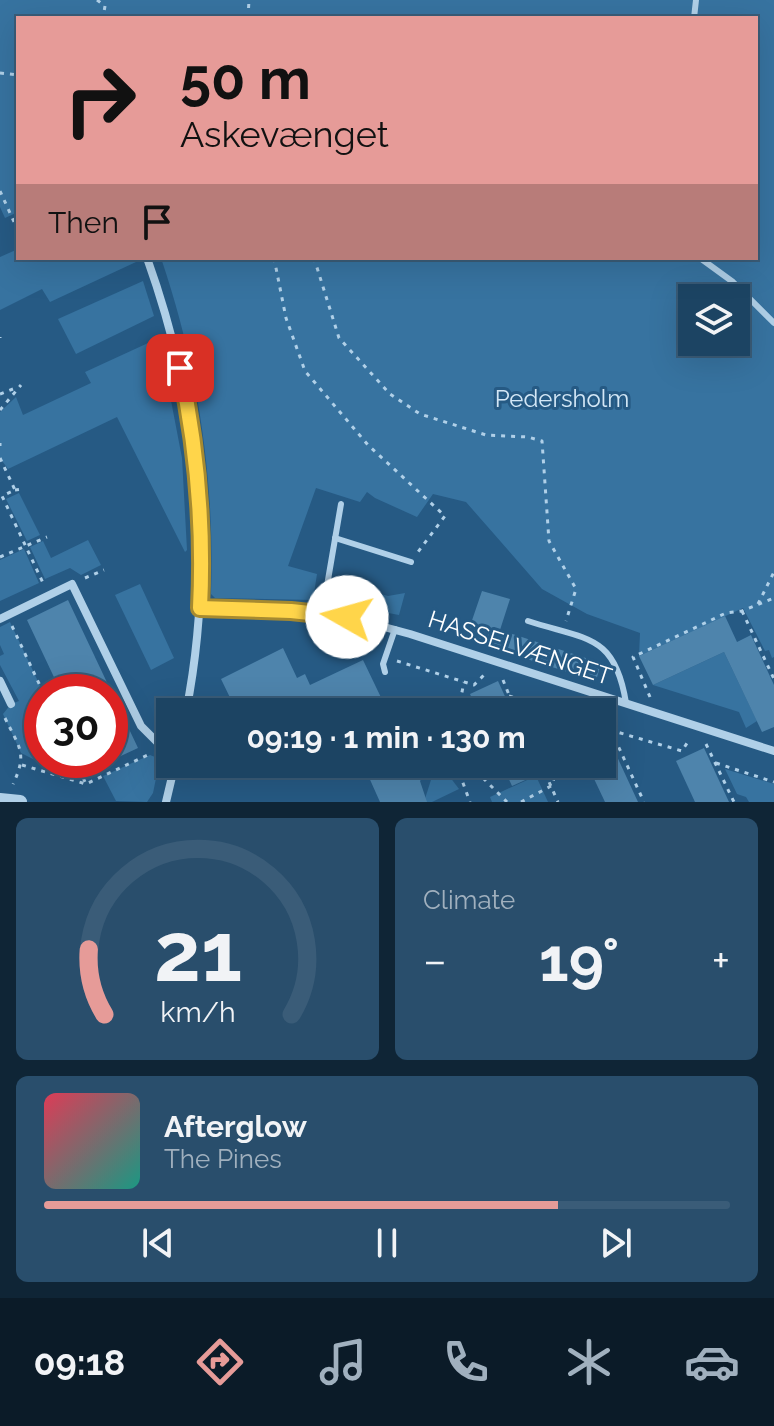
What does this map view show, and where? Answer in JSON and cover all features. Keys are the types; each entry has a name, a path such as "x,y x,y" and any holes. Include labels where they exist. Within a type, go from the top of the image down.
{"street":[{"path":"148,260 180,368 191,421 201,544 200,608 188,698"},
{"path":"4,617 72,584 141,726 156,739"},
{"name":"HASSELVÆNGET","path":"200,608 291,611 347,617 395,629 774,751"},
{"path":"0,681 11,704"},
{"path":"166,802 172,778"},
{"path":"2,800 20,802"}],"lane":[{"path":"703,260 733,282 774,323"},
{"path":"322,615 341,504"},
{"path":"335,538 411,562"},
{"path":"528,621 594,642 609,653 622,675 626,703"},
{"path":"385,672 383,664 395,629"}],"path":[{"path":"97,0 105,6 103,16"},
{"path":"0,191 15,224"},
{"path":"274,260 286,318 305,371 368,445 445,516 411,562"},
{"path":"315,260 339,338 390,394 420,414 486,435 528,437 542,441 549,541 576,589 563,632"},
{"path":"0,410 21,385"},
{"path":"0,394 13,389"},
{"path":"0,458 15,490"},
{"path":"23,489 2,496 49,595"},
{"path":"0,557 47,537"},
{"path":"72,584 104,570"},
{"path":"757,606 774,572"},
{"path":"657,713 633,657 726,613 742,611 774,598"},
{"path":"742,611 774,679"},
{"path":"4,617 34,674"},
{"path":"396,661 474,685 496,662 509,696 515,698"},
{"path":"767,664 774,661"},
{"path":"461,698 464,682"},
{"path":"597,694 597,698"},
{"path":"2,800 22,765 21,753 3,714 11,704"},
{"path":"616,732 682,751 697,726"},
{"path":"697,726 734,802"},
{"path":"616,743 644,802"},
{"path":"22,765 86,784 156,752"},
{"path":"716,763 774,782"},
{"path":"83,778 86,784"},
{"path":"461,778 470,802"},
{"path":"483,778 507,802"},
{"path":"547,778 558,802"},
{"path":"521,802 551,786 554,778"}],"green space":[{"name":"Pedersholm","path":"0,0 774,0 774,657 769,650 765,651 743,608 639,656 640,633 587,614 542,589 466,502 433,494 417,517 367,492 360,502 316,488 288,566 317,574 313,600 215,598 211,594 210,508 201,424 185,340 162,260 758,260 758,16 16,16 16,213 5,218 0,207"},
{"path":"16,250 16,260 136,262 50,302 42,289 0,310 0,257"},
{"path":"143,281 154,316 76,354 58,319"},
{"path":"159,338 182,458 185,552 117,417 8,469 0,458 0,412 16,397 23,415 91,383 85,372"},
{"path":"19,493 40,535 27,541 6,499"},
{"path":"88,540 101,565 81,575 70,568 45,579 30,547 43,541 51,558"},
{"path":"24,549 39,583 0,601 0,560"},
{"path":"337,581 388,596 405,593 399,615 330,602 332,587"},
{"path":"140,584 174,658 151,670 115,595"},
{"path":"10,622 35,674 24,674 24,754 3,714 11,704 19,701 0,665 0,656 4,654 0,645 0,627"},
{"path":"724,652 757,721 746,728 739,712 653,685"},
{"path":"150,755 156,757 156,778 153,793 147,802 116,801 104,778 128,778 128,765"},
{"path":"725,769 774,784 774,802 749,802 746,797 737,794"},
{"path":"432,778 451,778 459,789 432,802 424,802"},
{"path":"537,778 548,802 492,802 490,797"}],"building":[{"path":"482,591 510,599 500,630 601,663 596,681 508,653 510,649 467,635"},
{"path":"68,600 103,674 52,674 27,620"},
{"path":"725,616 737,642 751,635 774,685 774,727 762,732 724,652 653,685 639,656"},
{"path":"283,648 297,678 305,674 310,685 363,660 381,698 230,698 221,679"},
{"path":"498,681 506,698 472,698 470,694"},
{"path":"128,727 138,748 128,753"},
{"path":"704,748 729,802 695,802 676,761"},
{"path":"616,754 638,802 605,802 594,778 616,778"},
{"path":"369,778 422,778 420,781 427,802 380,802"},
{"path":"508,778 530,778 512,786"}],"route":[{"path":"180,368 197,470 200,608 291,611 347,617"}]}
